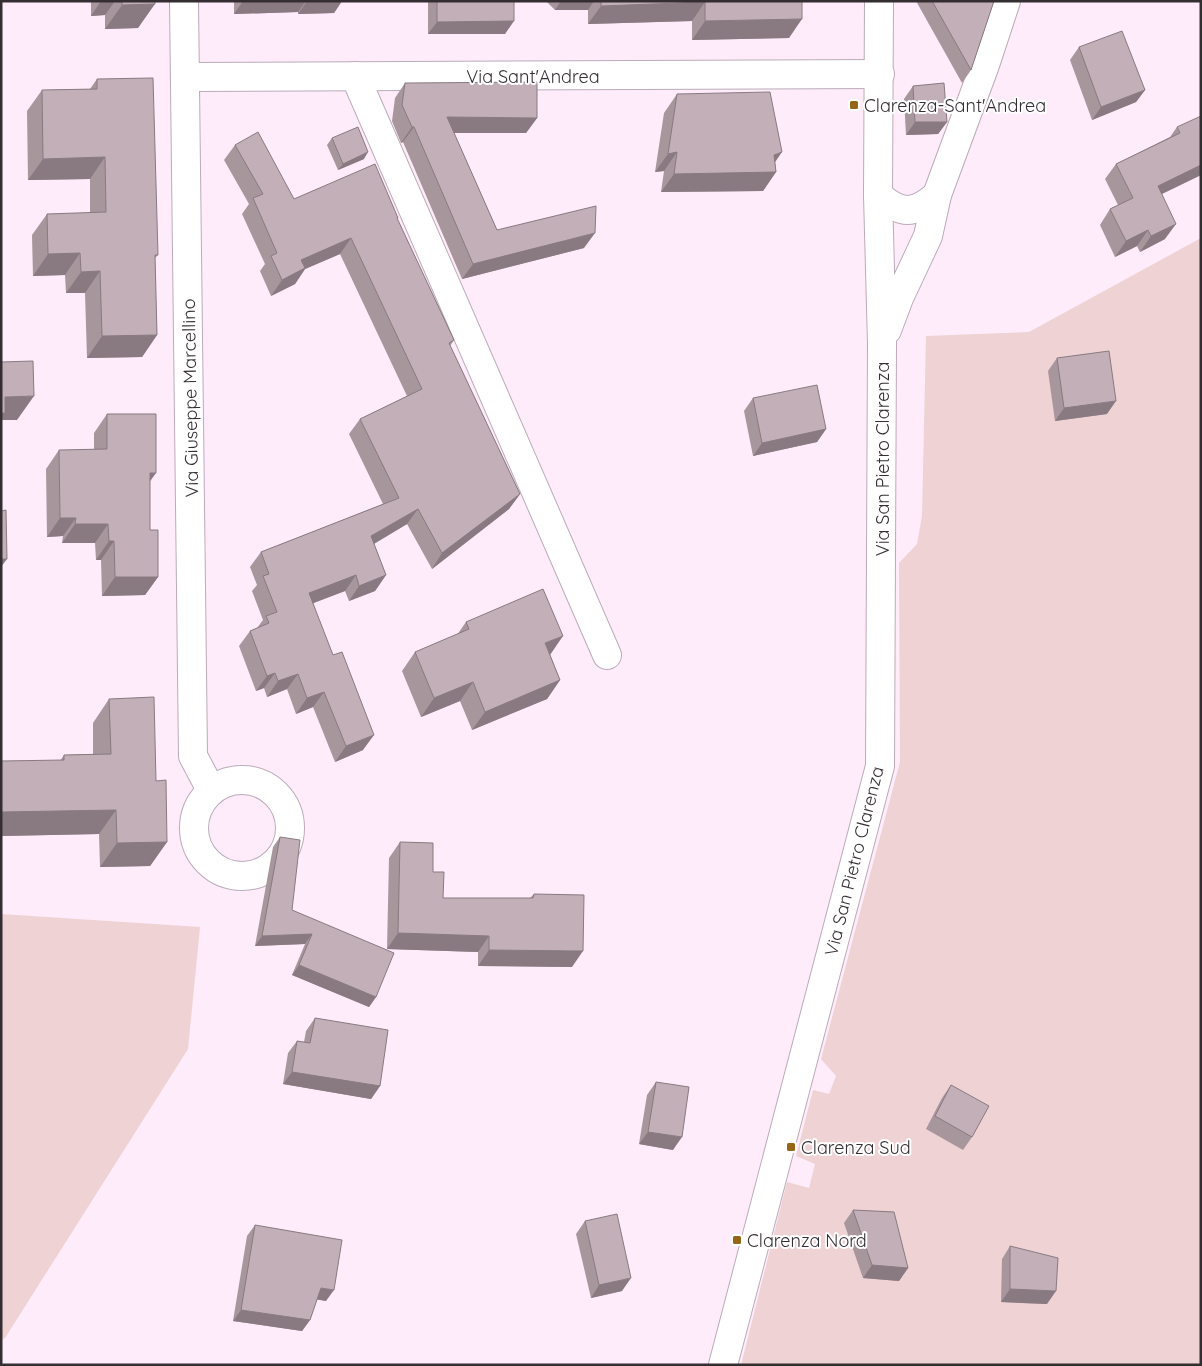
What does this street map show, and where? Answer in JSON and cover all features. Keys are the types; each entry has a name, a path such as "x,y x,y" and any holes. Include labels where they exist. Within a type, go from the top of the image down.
{"street":[{"name":"Via Giuseppe Marcellino","path":"184,1 194,756 211,790"},
{"path":"879,1 878,195 890,206 907,210 924,206 937,195"},
{"path":"882,344 899,298 928,236 937,195 985,65 1006,1"},
{"name":"Via Sant'Andrea","path":"186,77 880,74"},
{"path":"355,76 607,655"},
{"name":"Via San Pietro Clarenza","path":"723,1365 880,766 882,344 878,195"}],"shaded area":[{"path":"1201,238 1201,1365 741,1365 787,1182 809,1188 815,1164 796,1156 813,1090 829,1094 836,1076 821,1059 900,762 899,563 917,544 922,516 926,336 1029,332"},
{"path":"1,914 200,927 188,1049 5,1338 1,1340"}],"building":[{"path":"122,1 155,1 155,4 122,5"},
{"path":"437,1 514,1 514,21 437,22"},
{"path":"601,1 802,1 802,19 705,21 705,2 601,6"},
{"path":"932,1 994,1 971,70"},
{"path":"1122,31 1145,90 1101,107 1079,47"},
{"path":"153,78 158,255 155,255 157,335 102,336 100,271 81,272 80,253 48,254 47,214 106,212 105,157 43,159 42,90 97,89 97,79"},
{"path":"537,82 537,118 447,117 497,230 596,206 595,233 473,264 414,127 412,127 402,105 405,83"},
{"path":"944,83 947,122 915,122 913,86"},
{"path":"770,92 782,152 774,155 776,172 674,174 677,152 668,154 677,94"},
{"path":"1201,116 1201,165 1158,186 1176,224 1151,236 1148,230 1126,241 1110,209 1133,198 1116,164 1180,133 1177,127"},
{"path":"358,127 368,152 343,164 332,138"},
{"path":"258,132 294,199 375,164 397,218 454,340 449,343 520,494 442,553 418,509 371,536 386,575 359,586 356,575 309,593 333,655 342,652 374,735 346,746 324,692 307,698 298,674 278,681 275,673 267,676 250,631 269,623 266,616 277,612 263,576 269,574 261,552 399,498 360,419 422,389 351,238 301,260 305,268 282,280 271,256 277,253 253,198 263,194 235,145"},
{"path":"1109,351 1116,401 1064,408 1057,358"},
{"path":"33,361 34,396 5,397 5,413 1,413 1,362"},
{"path":"817,385 826,429 762,443 753,398"},
{"path":"107,414 156,414 156,473 150,473 150,530 158,530 158,577 115,577 114,541 109,541 108,524 75,524 76,518 60,518 59,450 107,449"},
{"path":"6,510 7,559 1,559 1,511"},
{"path":"543,589 563,636 545,643 560,680 485,712 473,682 434,698 415,652 469,629 466,622"},
{"path":"154,697 156,781 166,780 167,842 117,843 116,810 1,812 1,761 64,760 64,755 111,754 109,699"},
{"path":"280,837 300,840 292,910 394,953 376,997 299,965 312,934 262,936"},
{"path":"400,842 433,843 433,872 444,872 443,898 533,898 534,894 584,895 583,951 489,950 489,936 398,933"},
{"path":"315,1018 388,1030 380,1086 292,1072 297,1041 310,1043"},
{"path":"656,1082 689,1087 682,1137 648,1132"},
{"path":"951,1085 989,1106 972,1137 935,1116"},
{"path":"853,1210 894,1212 908,1268 872,1265"},
{"path":"617,1214 631,1278 599,1285 585,1221"},
{"path":"255,1225 342,1240 334,1290 321,1288 310,1320 241,1310"},
{"path":"1010,1246 1058,1258 1056,1291 1010,1289"}],"place":[{"name":"Clarenza-Sant'Andrea","path":"854,105"},
{"name":"Clarenza Sud","path":"791,1147"},
{"name":"Clarenza Nord","path":"737,1240"}]}
